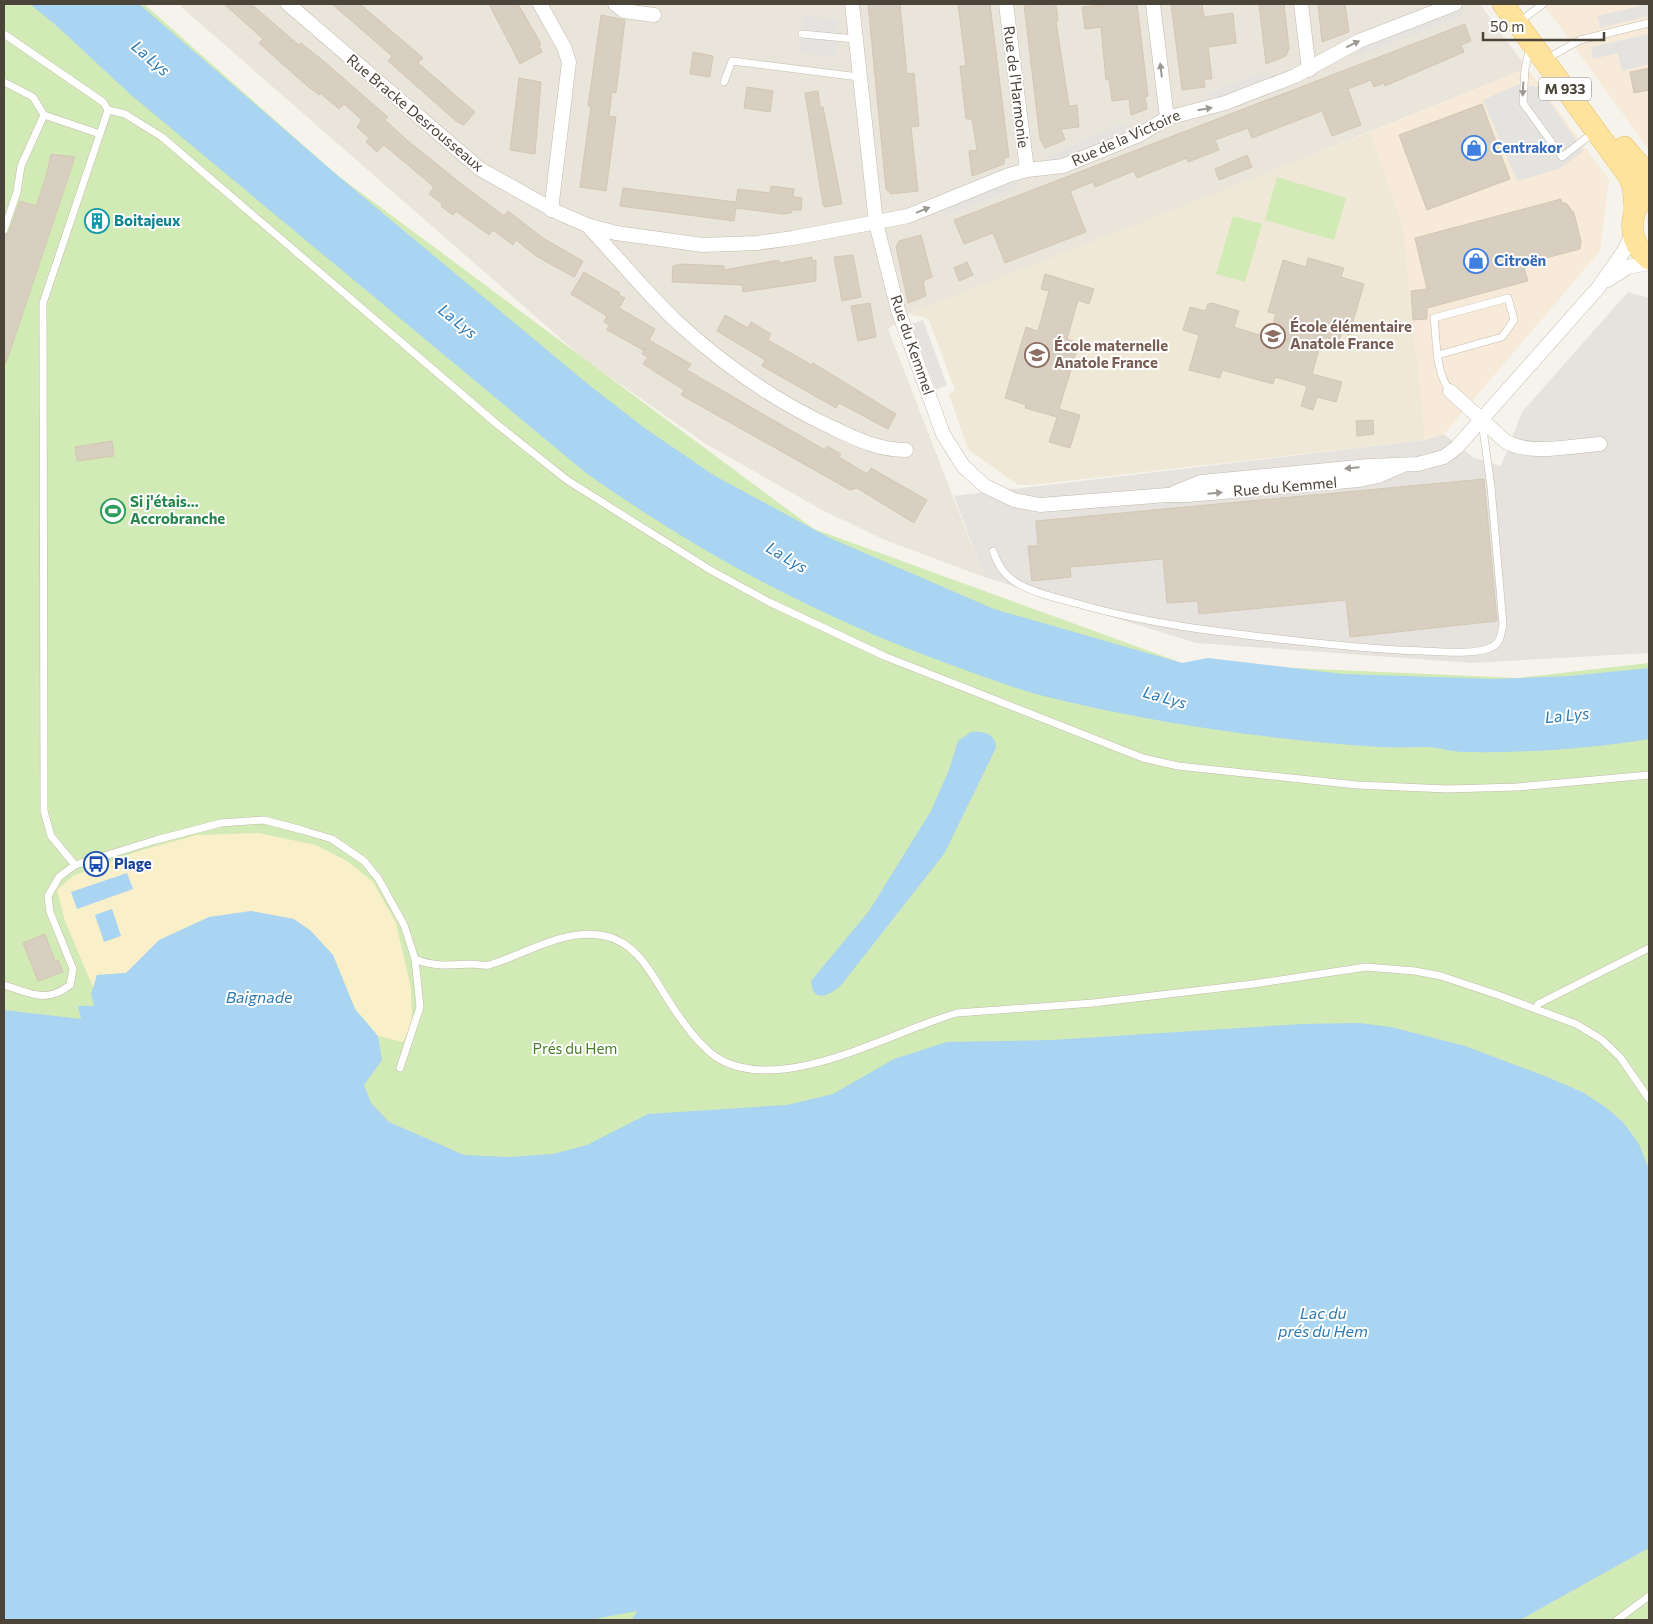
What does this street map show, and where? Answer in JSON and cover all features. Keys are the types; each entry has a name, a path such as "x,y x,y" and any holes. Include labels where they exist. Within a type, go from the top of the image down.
{"main road":[{"name":"M 933","path":"1503,4 1628,175 1633,186 1635,210"},
{"path":"1530,8 1555,54 1630,156 1649,176"},
{"path":"1649,192 1635,210 1633,232 1639,248 1649,261"}],"street":[{"name":"Rue Bracke Desrousseaux","path":"288,4 468,160 551,210 587,225 635,237 723,245 793,238 876,223"},
{"path":"540,4 564,47 569,62 551,210"},
{"path":"615,4 624,11 654,16"},
{"name":"Rue du Kemmel","path":"852,4 876,223 903,326 944,434 967,471 989,489 1026,504 1047,505 1166,495 1188,495 1359,480 1378,476 1401,466 1444,457 1458,447 1598,288 1624,251 1633,232"},
{"name":"Rue de l'Harmonie","path":"1006,4 1027,170"},
{"path":"1153,4 1167,118"},
{"path":"1301,4 1309,70"},
{"name":"Rue de la Victoire","path":"876,223 908,216 1027,170 1053,169 1063,166 1139,135 1167,118 1225,103 1309,70 1359,41 1455,4"},
{"name":"Rue Bracke Desrousseaux","path":"587,225 678,322 743,374 791,406 832,428 881,448 906,450"},
{"name":"Rue du Kemmel","path":"1598,288 1628,267 1649,261"},
{"path":"1450,391 1505,441 1520,448 1533,449 1600,444"}],"lane":[{"path":"1555,54 1580,40 1649,22"},
{"path":"4,34 103,102 108,110 125,114 162,137 498,425 567,480 712,571 768,602 884,656 1143,758 1178,766 1356,785 1447,789 1517,787 1649,775"},
{"path":"802,34 855,39"},
{"path":"1531,42 1524,69 1522,103 1549,140 1562,157 1596,131"},
{"path":"724,82 732,61 859,77"},
{"path":"4,82 33,97 44,115 100,134"},
{"path":"75,865 52,836 44,812 43,303 108,110"},
{"path":"4,230 17,192 21,166 44,115"},
{"path":"1438,355 1502,337 1514,320 1508,298 1434,318 1438,355 1441,375 1450,391"},
{"path":"993,551 999,568 1017,583 1042,594 1088,607 1158,622 1236,634 1384,650 1446,652 1479,650 1492,647 1498,642 1503,624 1491,487 1482,420"},
{"path":"4,985 38,996 58,994 70,984 73,969 50,912 48,896 59,876 75,865 156,840 221,823 264,820 332,839 364,861 378,878 404,926 415,959 420,1007 400,1068"},
{"path":"415,959 426,964 487,966 580,933 614,939 623,942 636,954 653,975 676,1013 704,1046 723,1062 744,1069 764,1070 790,1069 846,1054 936,1019 957,1013 1093,1003 1253,984 1366,967 1415,971 1441,976 1537,1008 1576,1024 1601,1039 1620,1057 1649,1099"},
{"path":"1537,1008 1538,1004 1649,948"},
{"path":"1616,1620 1649,1596"}],"shaded area":[{"path":"178,4 1480,4 1527,68 1121,232 911,313 888,329 984,577 885,540 822,510 706,444 584,359"},
{"path":"1467,4 1460,17 1355,57 1360,45"},
{"path":"1543,4 1649,4 1649,150 1558,24"},
{"path":"1649,4 1649,16 1600,28 1597,16"},
{"path":"803,15 839,20 835,57 798,53"},
{"path":"1649,34 1649,64 1622,71 1618,53 1593,59 1591,47"},
{"path":"1527,68 1609,180 1600,251 1444,434 1425,440 1403,229 1370,132"},
{"path":"1260,73 1274,79 1216,101 1207,94"},
{"path":"1519,84 1539,87 1584,151 1559,169 1517,181 1483,100"},
{"path":"1121,124 1138,132 1056,164 1044,158"},
{"name":"École élémentaire Anatole France","path":"1370,132 1403,229 1425,440 1031,485 1018,485 968,449 949,395 955,390 929,320 912,315 911,313"},
{"path":"1019,176 1015,189 942,217 949,203"},
{"path":"1628,292 1649,298 1649,653 1473,663 1196,643 984,577 954,496 1425,440 1444,434 1474,458 1501,466 1522,412"},
{"path":"923,320 947,385 936,390 911,324"}],"green space":[{"name":"Prés du Hem","path":"4,4 144,4 337,175 814,529 1182,663 1518,678 1649,663 1649,1620 4,1620"},
{"path":"1277,177 1346,198 1334,240 1265,220"},
{"path":"1233,216 1262,224 1245,282 1216,274"}],"sand":[{"path":"258,833 316,845 347,861 373,882 396,923 411,988 412,1023 403,1042 378,1036 355,1009 333,955 140,961 126,973 97,975 94,990 65,921 57,890 73,876 139,851 197,835"}],"water":[{"name":"La Lys","path":"30,4 139,4 337,175 589,385 646,429 715,476 830,538 994,609 1182,663 1208,658 1343,674 1495,679 1570,676 1649,668 1649,739 1557,750 1464,752 1430,747 1385,747 1263,736 1149,719 1058,700 1013,687 905,648 810,606 763,582 673,531 586,473 131,95 58,27"},
{"path":"971,732 988,734 994,739 996,748 944,854 842,984 833,992 823,996 815,993 811,981 869,911 931,811 949,770 958,741"},
{"path":"127,873 133,889 77,909 71,892"},
{"path":"112,909 121,936 104,942 95,915"},
{"name":"Lac du prés du Hem","path":"251,911 294,919 311,931 333,955 355,1009 378,1036 382,1060 364,1085 371,1103 389,1122 464,1155 509,1157 553,1154 587,1145 648,1114 787,1105 833,1094 894,1059 947,1042 1052,1040 1303,1024 1359,1023 1391,1027 1465,1046 1582,1092 1604,1106 1623,1122 1639,1144 1649,1170 1649,1548 1520,1620 632,1620 637,1611 590,1620 4,1620 4,1010 81,1019 78,1006 94,1006 91,994 97,975 126,973 159,940 209,917"}],"building":[{"path":"224,4 251,4 299,45 301,43 326,63 388,117 385,120 408,141 459,182 504,216 508,211 543,238 583,261 574,277 536,256 516,240 513,245 493,230 489,235 456,211 453,215 446,210 441,206 442,204 429,194 434,187 384,145 377,152 366,142 369,138 357,127 362,120 344,104 339,109 320,93 319,95 306,85 259,43 263,39"},
{"path":"332,4 360,4 423,58 418,63 475,112 464,125 456,121 388,61 392,56"},
{"path":"489,4 518,4 541,44 539,46 542,52 520,64"},
{"path":"868,4 900,4 907,74 914,73 919,126 911,127 918,191 891,194 886,189"},
{"path":"958,4 990,4 1009,157 1004,158 1004,164 972,176 969,151 977,150 972,119 966,119 960,66 966,66"},
{"path":"1024,4 1056,4 1058,21 1056,22 1069,106 1077,105 1079,127 1061,129 1065,140 1045,148 1040,139"},
{"path":"1137,4 1148,96 1145,97 1147,109 1131,115 1129,99 1112,101 1109,79 1106,80 1101,27 1085,29 1082,7"},
{"path":"1171,4 1202,4 1204,17 1233,13 1236,43 1208,47 1212,79 1204,79 1205,87 1182,90"},
{"path":"1259,4 1284,4 1289,48 1286,56 1266,64"},
{"path":"1318,4 1345,4 1349,32 1322,42"},
{"path":"601,15 625,20 616,93 612,92 609,116 616,117 606,191 580,187 591,106 588,106"},
{"path":"1465,24 1471,41 1461,45 1464,52 1385,86 1384,83 1374,87 1371,80 1348,89 1361,125 1332,136 1322,111 1252,138 1248,128 1215,140 1219,150 1188,162 1187,158 1137,178 1134,171 1095,187 1093,182 1070,191 1086,232 1005,263 993,233 964,244 954,220"},
{"path":"693,52 713,56 710,77 690,74"},
{"path":"1649,68 1649,90 1634,93 1630,72"},
{"path":"519,78 541,82 535,154 510,150"},
{"path":"747,87 773,91 770,112 744,108"},
{"path":"818,91 820,107 823,107 842,204 825,207 823,205 805,93"},
{"path":"1482,104 1510,179 1427,210 1399,135"},
{"path":"51,154 75,157 6,363 4,362 4,235 9,232 20,201 36,206 46,177"},
{"path":"1247,155 1252,167 1219,180 1215,169"},
{"path":"771,186 794,189 793,197 802,198 801,210 792,210 791,213 783,214 736,208 734,221 620,206 623,188 736,202 738,189 770,193"},
{"path":"1561,199 1562,203 1566,203 1574,213 1581,241 1580,249 1523,264 1528,281 1427,308 1427,319 1413,320 1411,291 1427,289 1415,238"},
{"path":"921,235 932,277 923,281 926,296 908,303 896,247 899,241"},
{"path":"853,255 861,297 842,301 834,257"},
{"path":"812,257 812,261 816,260 816,281 743,292 742,285 672,282 673,266 681,264 724,266 724,270 779,260 779,263"},
{"path":"1308,258 1344,268 1341,277 1364,284 1349,335 1342,332 1336,350 1320,346 1312,374 1342,382 1336,402 1317,397 1313,410 1301,406 1307,386 1275,377 1273,384 1222,370 1220,378 1189,370 1199,335 1183,330 1190,307 1205,311 1208,304 1212,303 1239,311 1234,327 1269,338 1276,314 1268,312 1283,260 1306,267"},
{"path":"967,262 973,275 959,281 954,268"},
{"path":"584,272 620,293 619,295 625,298 619,308 655,329 649,340 691,364 687,370 825,450 827,446 841,454 839,457 867,474 871,468 927,500 914,523 857,488 850,490 681,395 684,390 643,364 648,357 642,354 645,347 643,350 607,330 609,325 604,322 607,316 571,294"},
{"path":"1045,274 1094,289 1089,304 1078,300 1067,339 1079,343 1059,409 1080,415 1070,448 1049,442 1057,417 1025,408 1026,405 1005,398 1026,327 1038,331 1049,291 1041,289"},
{"path":"870,303 876,337 858,341 851,306"},
{"path":"725,315 748,328 751,322 771,334 768,340 812,365 813,363 896,414 888,429 839,403 836,408 762,366 765,360 717,331"},
{"path":"1373,420 1374,434 1357,436 1356,421"},
{"path":"112,441 114,456 77,461 75,447"},
{"path":"1484,479 1497,621 1350,637 1346,600 1199,614 1198,601 1167,603 1163,559 1070,567 1071,577 1032,581 1028,546 1038,546 1036,521"},
{"path":"45,934 55,961 58,960 63,972 38,981 23,943"}],"place":[{"name":"Centrakor","path":"1474,148"},
{"name":"Boitajeux","path":"97,221"},
{"name":"Citroën","path":"1476,261"},
{"name":"École élémentaire Anatole France","path":"1273,336"},
{"name":"École maternelle Anatole France","path":"1037,355"},
{"name":"Si j'étais... Accrobranche","path":"113,511"},
{"name":"Plage","path":"96,864"}],"water label":[{"name":"Baignade","path":"259,997"}]}
